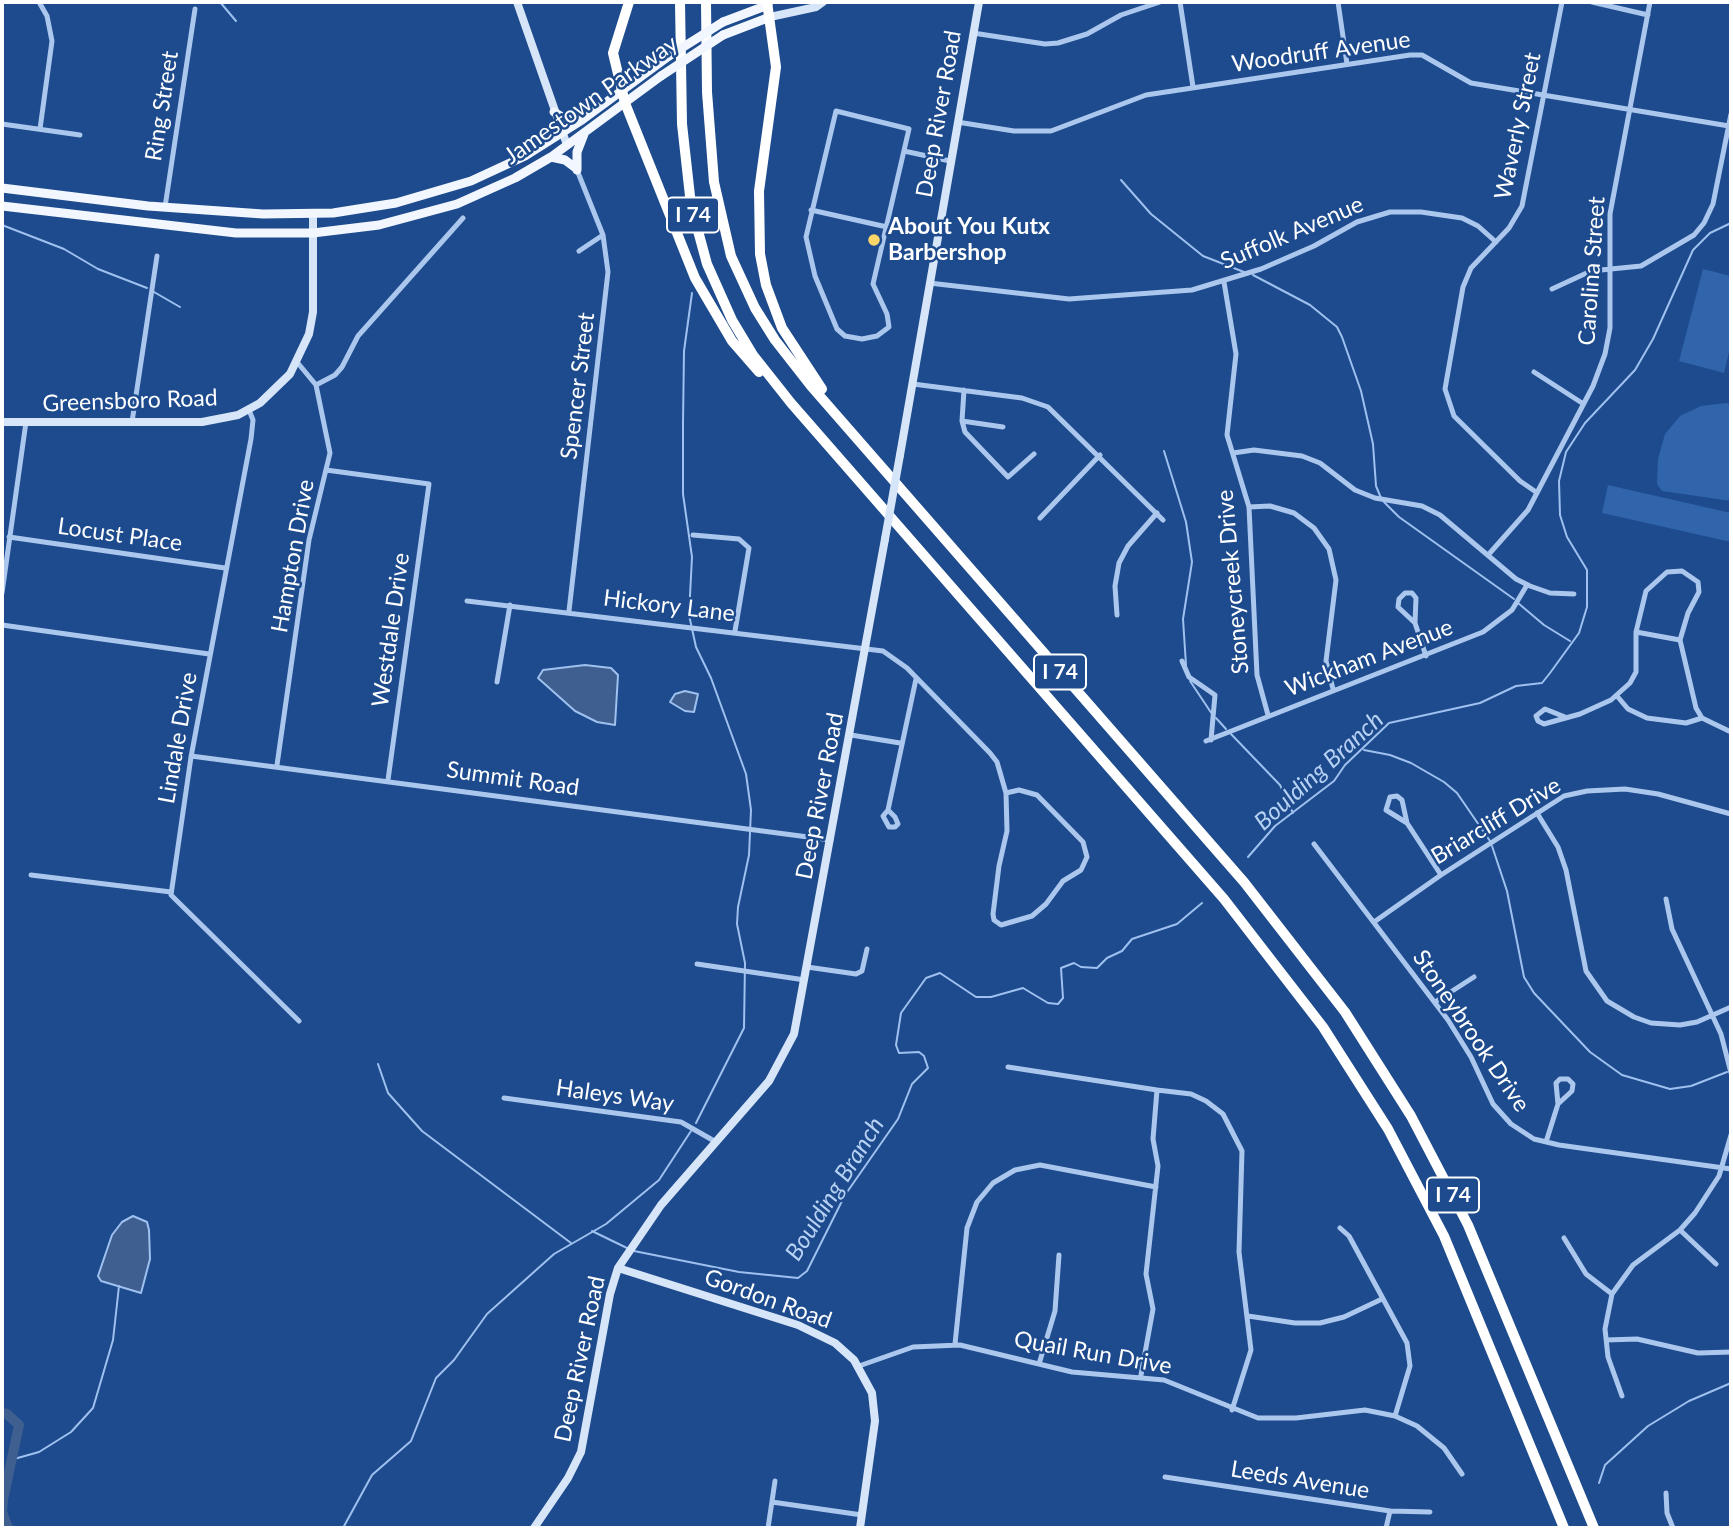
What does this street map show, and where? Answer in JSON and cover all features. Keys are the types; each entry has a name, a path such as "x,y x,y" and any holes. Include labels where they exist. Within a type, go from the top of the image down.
{"highway":[{"path":"629,2 613,53 625,103 684,253 706,301 742,354 791,403"},
{"name":"I 74","path":"680,2 685,155 701,245 732,320 759,363 791,403 1224,899 1323,1027 1388,1129 1444,1236 1564,1528"},
{"name":"I 74","path":"706,2 711,152 721,219 732,256 755,308 775,340 860,443 1252,892 1345,1012 1411,1116 1450,1189 1485,1263 1594,1528"},
{"path":"771,3 770,17 776,57 757,207 762,270 772,306 789,341 860,443"}],"main road":[{"name":"Jamestown Parkway","path":"2,188 164,207 263,215 313,214 375,207 451,188 508,165 582,120 661,62 723,22 771,3"},
{"name":"Jamestown Parkway","path":"2,206 211,230 313,233 379,225 436,211 497,187 551,157 661,76 723,35 770,17"},
{"path":"554,112 564,118 582,120"},
{"path":"577,170 577,152 584,134"},
{"path":"551,157 565,160 577,170"}],"street":[{"path":"39,2 51,27 52,41 40,129"},
{"path":"517,2 567,145"},
{"name":"Jamestown Parkway","path":"770,17 816,7 823,2"},
{"name":"Deep River Road","path":"534,1528 568,1478 581,1452 610,1294 618,1268 661,1205 756,1098 782,1062 797,1023 867,647 928,282 979,2"},
{"path":"973,33 1045,44 1058,43 1087,34 1121,15 1160,2"},
{"path":"1180,2 1193,87"},
{"path":"1338,2 1347,64"},
{"name":"Waverly Street","path":"1536,492 1520,481 1454,416 1446,396 1457,306 1462,288 1471,268 1496,242 1522,206 1562,2"},
{"path":"1592,2 1648,15"},
{"name":"Carolina Street","path":"1489,555 1528,510 1593,386 1605,355 1610,328 1609,214 1650,2"},
{"name":"Ring Street","path":"164,207 195,9"},
{"name":"Woodruff Avenue","path":"957,122 1014,131 1051,131 1146,95 1422,55 1471,83 1729,126"},
{"path":"835,111 909,129 873,284 887,314 888,327 877,336 853,339 837,329 815,276 806,237 811,210 835,111"},
{"path":"1552,289 1582,274 1641,267 1680,245 1704,223 1713,204 1731,114"},
{"path":"2,124 80,135"},
{"path":"904,151 950,161"},
{"name":"Spencer Street","path":"569,611 608,281 608,255 603,235 577,170"},
{"path":"811,210 887,227"},
{"name":"Suffolk Avenue","path":"928,282 1069,299 1150,295 1224,282 1314,246 1357,222 1390,212 1421,212 1462,218 1478,226 1496,242"},
{"name":"Greensboro Road","path":"2,422 202,422 249,410 280,386 297,362 307,341 313,312 313,214"},
{"path":"316,385 342,368 358,336 463,218"},
{"path":"579,251 603,235"},
{"path":"131,423 157,256"},
{"name":"Stoneycreek Drive","path":"1224,282 1235,335 1236,354 1227,435 1249,507 1257,675 1268,715"},
{"name":"Hampton Drive","path":"277,765 309,540 326,470 330,441 316,385 297,362"},
{"path":"1534,372 1582,403"},
{"path":"913,384 1022,398 1043,404 1058,414 1163,520"},
{"path":"964,390 962,422 965,432 1009,477 1034,454"},
{"name":"Lindale Drive","path":"171,892 209,654 251,439 253,420 249,410"},
{"path":"2,593 26,422"},
{"path":"962,422 1003,427"},
{"path":"1233,453 1254,450 1302,456 1328,468 1355,490 1375,498 1422,506 1440,516 1527,585 1550,593 1574,594"},
{"path":"1040,517 1100,455"},
{"name":"Westdale Drive","path":"326,470 429,484 388,780"},
{"path":"1249,507 1270,506 1294,513 1314,528 1329,548 1336,580 1326,661 1333,689"},
{"path":"1117,615 1115,586 1119,563 1128,547 1157,513"},
{"path":"693,535 739,539 749,548 735,631"},
{"name":"Locust Place","path":"9,537 225,568"},
{"path":"1565,717 1545,709 1536,716 1538,721 1544,724 1580,714 1617,696 1636,671 1636,632 1646,591 1667,572 1682,570 1698,582 1699,592 1688,613 1680,640 1696,708 1702,718 1731,732"},
{"name":"Wickham Avenue","path":"1182,661 1189,677 1215,695 1209,740 1333,689 1426,656 1500,622 1512,610 1527,585"},
{"path":"1415,623 1398,607 1399,600 1405,593 1416,597 1415,623 1426,656"},
{"name":"Hickory Lane","path":"467,600 867,647 890,654 997,762 1006,793 1007,831 993,914 994,920 1001,925 1032,916 1046,904 1063,881 1081,870 1087,857 1083,842 1037,795 1018,790 1006,793"},
{"path":"497,682 510,605"},
{"path":"2,625 209,654"},
{"path":"1636,632 1680,640"},
{"path":"888,810 900,743 916,679"},
{"path":"1617,696 1628,709 1647,718 1686,723 1702,718"},
{"path":"851,735 900,743"},
{"name":"Summit Road","path":"191,756 277,765 831,841"},
{"name":"Briarcliff Drive","path":"1374,922 1441,875 1564,796 1609,789 1658,794 1731,814"},
{"path":"1407,823 1386,810 1390,797 1397,796 1402,800 1407,823 1441,875"},
{"path":"1537,813 1558,847 1566,870 1583,962 1599,993 1616,1008 1651,1023 1680,1025 1712,1016 1731,1006"},
{"name":"Stoneybrook Drive","path":"1314,844 1434,1002 1471,1057 1499,1112 1523,1133 1546,1142 1731,1169"},
{"path":"31,875 171,892 299,1021"},
{"path":"1666,898 1672,929 1712,1016 1731,1073"},
{"path":"807,967 856,974 862,971 867,949"},
{"path":"697,964 805,980"},
{"path":"1434,1002 1474,977"},
{"path":"1008,1067 1191,1094 1223,1114 1236,1135 1243,1160 1239,1252 1251,1356 1233,1410"},
{"path":"1546,1142 1558,1104 1556,1081 1567,1079 1573,1084 1572,1091 1558,1104"},
{"path":"1141,1375 1153,1309 1146,1274 1156,1186 1157,1157 1153,1139 1157,1090"},
{"name":"Haleys Way","path":"504,1098 681,1122 716,1142"},
{"path":"1622,1396 1608,1357 1606,1340 1606,1315 1612,1294 1633,1265 1680,1230 1708,1195 1722,1168 1731,1135"},
{"path":"955,1345 967,1228 977,1202 993,1183 1015,1170 1040,1165 1156,1186"},
{"path":"1340,1228 1349,1236 1382,1298 1402,1328 1409,1355 1408,1380 1395,1416"},
{"path":"1680,1230 1716,1264"},
{"path":"1564,1238 1586,1274 1612,1294"},
{"path":"1039,1364 1055,1311 1059,1255"},
{"name":"Gordon Road","path":"618,1268 798,1325 835,1343 859,1366 872,1393 876,1421 860,1528"},
{"path":"1248,1316 1295,1323 1320,1323 1344,1317 1382,1298"},
{"path":"1606,1340 1637,1339 1698,1353 1731,1352"},
{"name":"Quail Run Drive","path":"859,1366 913,1347 955,1345 1072,1372 1141,1375 1164,1380 1233,1410 1268,1419 1349,1410 1395,1416 1433,1437 1462,1474"},
{"name":"Leeds Avenue","path":"1165,1477 1390,1511 1430,1512"},
{"path":"768,1528 775,1482"},
{"path":"1666,1493 1667,1513 1673,1528"},
{"path":"772,1502 862,1515"},
{"path":"1386,1528 1390,1511"}],"shaded area":[{"path":"1703,269 1731,276 1731,344 1724,373 1679,361"},
{"path":"1731,404 1731,501 1662,491 1657,484 1658,459 1665,434 1680,416 1701,406"},
{"path":"1608,485 1731,513 1731,542 1602,513"},
{"path":"585,665 611,668 618,675 615,725 597,722 575,711 538,678 543,670"},
{"path":"685,691 698,694 694,712 685,711 670,702 675,694"},
{"path":"133,1216 147,1222 149,1230 150,1259 141,1293 101,1281 98,1276 112,1235 122,1222"}],"waterway":[{"path":"220,2 236,21"},
{"path":"1121,180 1151,214 1203,256 1244,272"},
{"name":"Boulding Branch","path":"1248,857 1275,826 1334,781 1345,765 1389,723 1480,703 1516,686 1542,683 1550,673 1579,633 1587,607 1587,570 1567,537 1560,515 1559,481 1566,452 1585,423 1635,370 1653,339 1693,250 1710,233 1731,223"},
{"path":"2,225 64,249 98,269 147,288"},
{"path":"1253,275 1310,305 1337,327 1361,391 1373,444 1376,486 1381,498"},
{"path":"154,292 180,307"},
{"path":"692,293 684,351 683,423 683,494 692,557 689,615 696,647 711,678 746,774 751,810 749,855 737,924 745,963 744,1028 696,1123"},
{"path":"1164,451 1186,522 1192,562 1183,619 1186,665"},
{"path":"1384,502 1399,517 1514,599"},
{"path":"1518,603 1544,625 1570,641"},
{"path":"1190,681 1212,714"},
{"path":"1216,718 1226,729"},
{"path":"1230,733 1280,785 1293,813"},
{"path":"1364,750 1390,755 1411,763 1444,782 1457,793 1490,841"},
{"path":"1492,846 1507,891 1524,977 1534,993 1590,1052 1622,1075 1670,1089 1691,1086 1727,1072"},
{"name":"Boulding Branch","path":"634,1251 739,1272 798,1278 807,1271 845,1195 898,1119 912,1084 928,1068 924,1056 919,1052 899,1053 896,1045 901,1013 926,978 940,973 976,997 991,997 1023,988 1048,1003 1058,1004 1063,998 1061,968 1074,963 1081,967 1097,968 1107,958 1122,951 1132,939 1177,924 1202,903"},
{"path":"378,1064 388,1093 422,1131 571,1243"},
{"name":"Boulding Branch","path":"343,1528 372,1475 411,1441 436,1378 454,1360 487,1314 554,1254 606,1224 659,1180 691,1131"},
{"name":"Boulding Branch","path":"592,1231 629,1249"},
{"path":"14,1459 39,1452 71,1432 93,1408 113,1340 119,1286"},
{"path":"1599,1483 1605,1465 1648,1426 1689,1401 1731,1383"},
{"path":"2,1413 19,1425 3,1500 2,1512 8,1528"}],"place":[{"name":"About You Kutx Barbershop","path":"874,240"}]}
